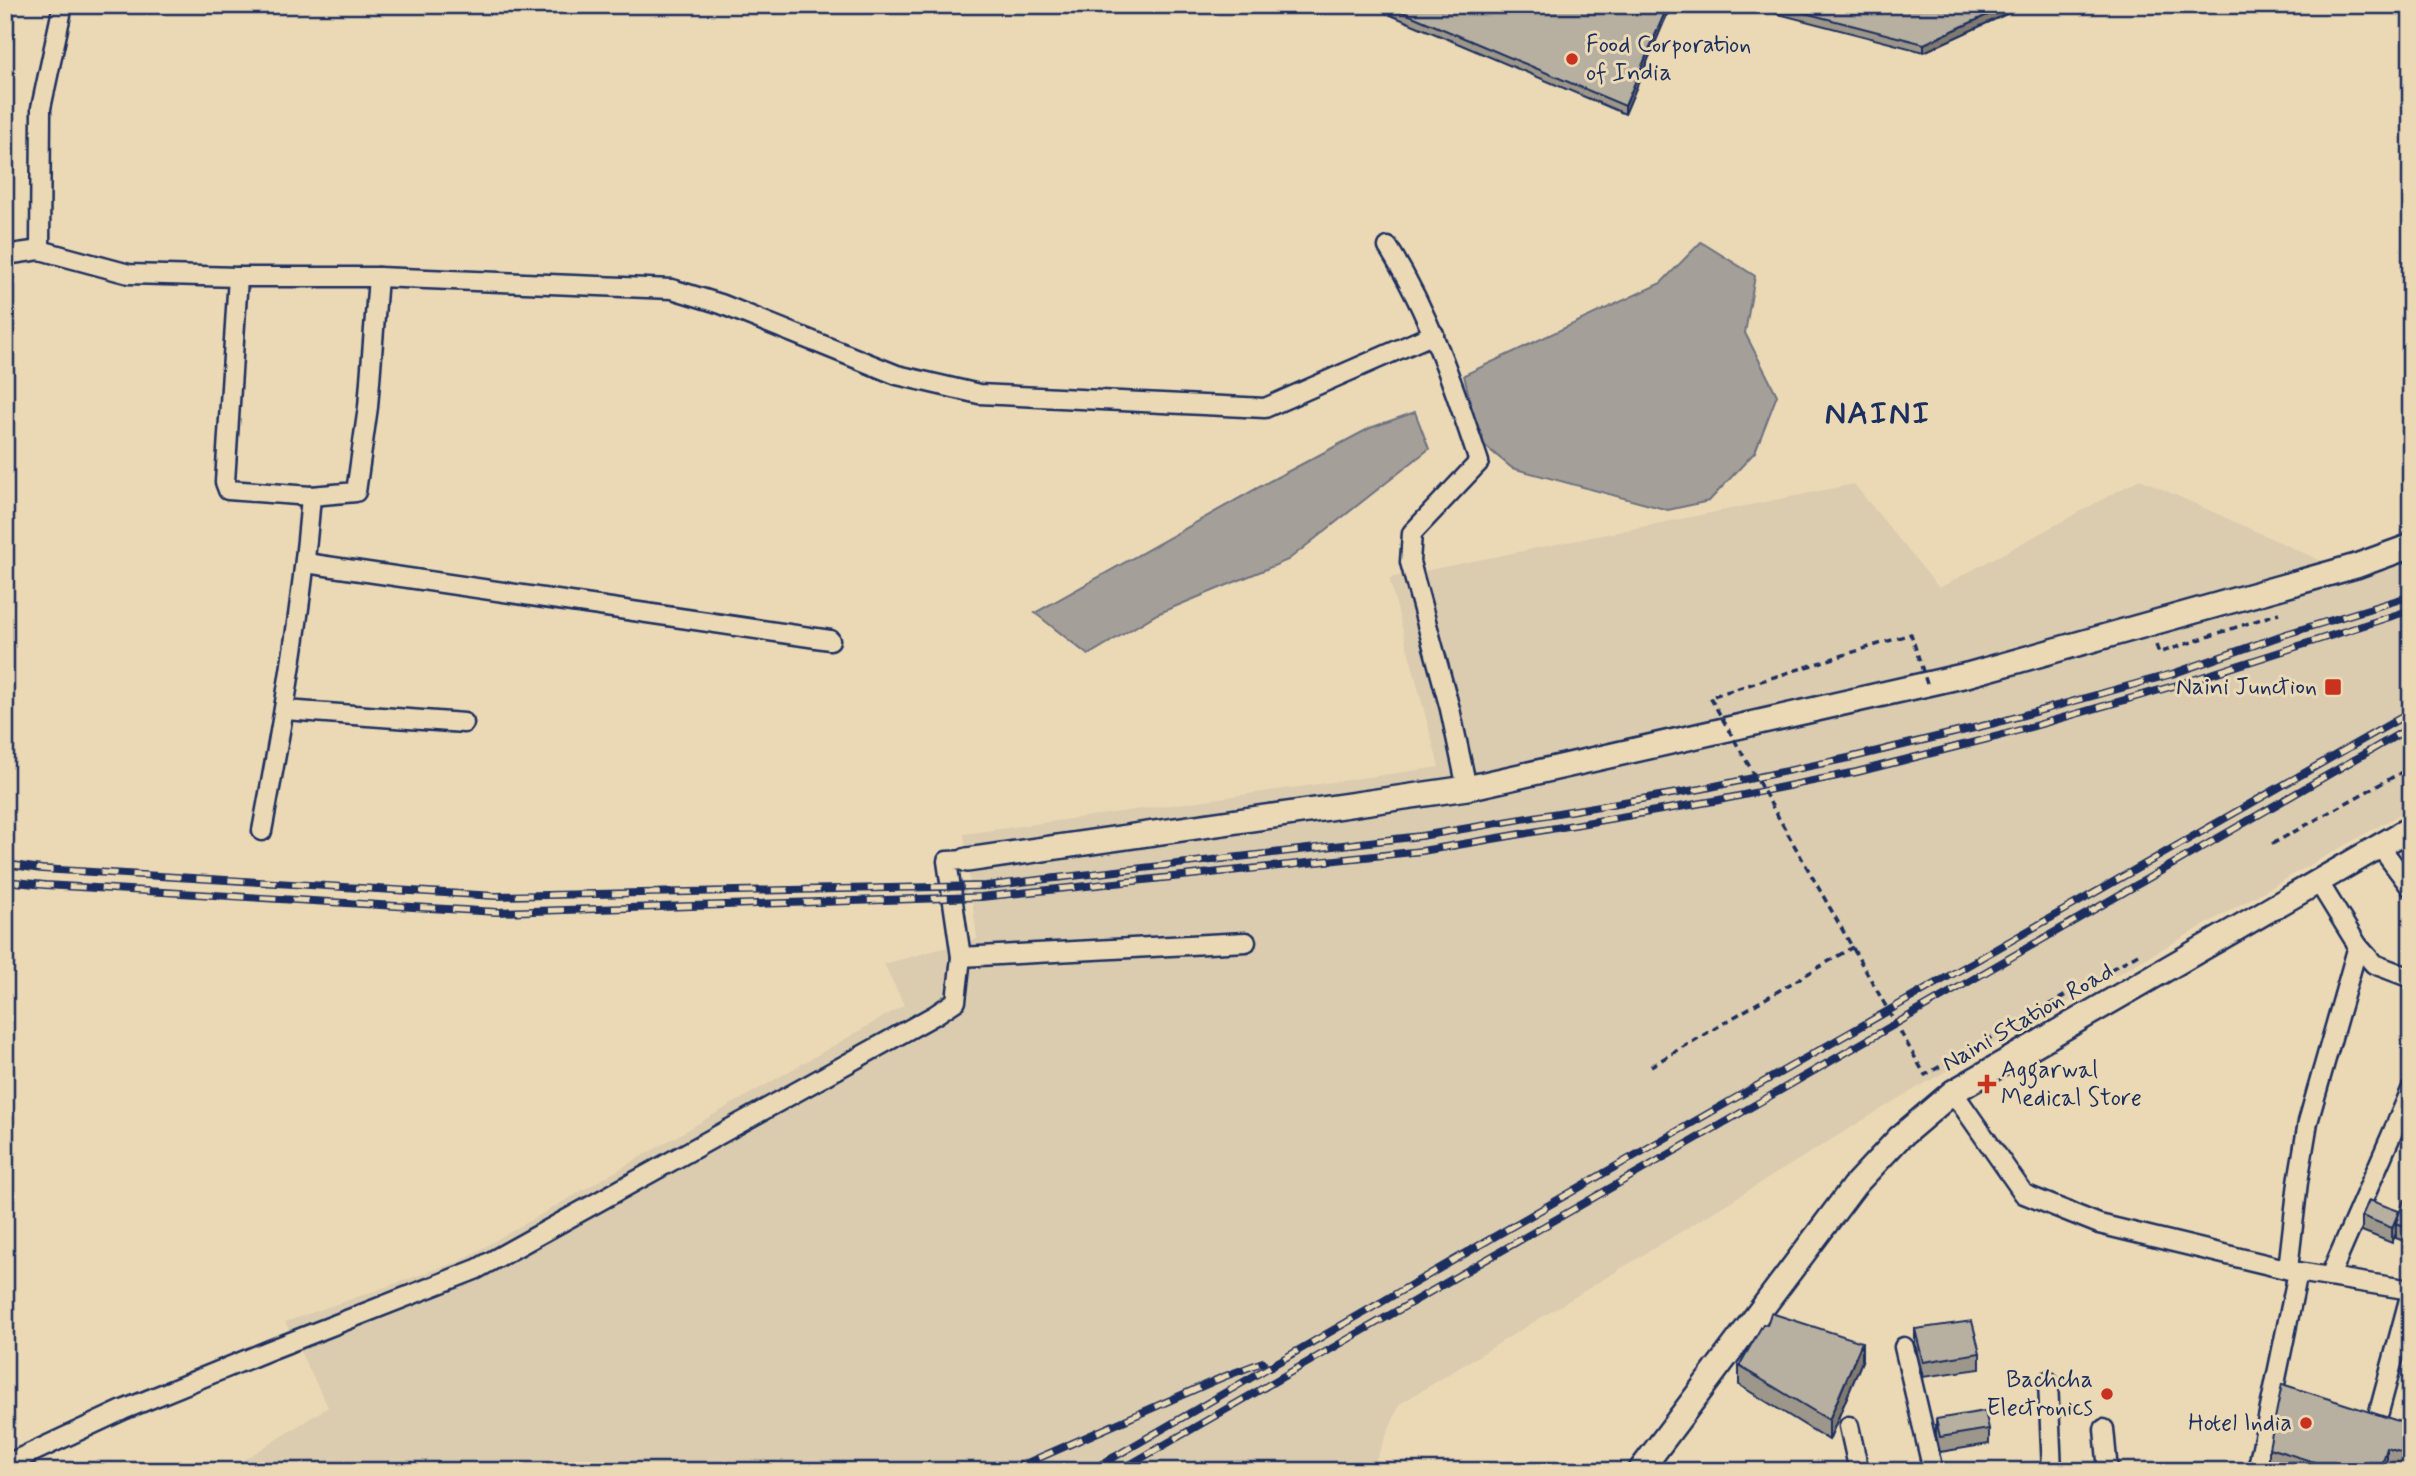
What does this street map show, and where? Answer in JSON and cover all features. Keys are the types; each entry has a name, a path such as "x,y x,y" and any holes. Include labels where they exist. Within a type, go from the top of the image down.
{"street":[{"path":"40,250 41,108 63,5"},
{"path":"1388,247 1405,274 1434,334 1479,462 1412,533 1410,562 1450,709 1467,788"},
{"path":"5,255 40,250 129,274 378,277 672,289 720,304 897,375 979,394 1265,408 1434,334"},
{"path":"238,277 225,482 228,490 312,496 356,492 368,407 378,277"},
{"path":"262,831 285,710 306,563 312,496"},
{"path":"5,1465 123,1410 477,1269 935,1015 956,1001 961,957 947,861 1467,788 1967,675 2343,570 2411,546"},
{"path":"306,563 831,640"},
{"path":"285,710 464,723"},
{"name":"Naini Station Road","path":"1640,1471 1854,1186 1899,1138 1953,1092 2411,828"},
{"path":"2379,845 2411,888"},
{"path":"2318,881 2358,946 2374,964 2411,978"},
{"path":"961,957 1246,942"},
{"path":"2257,1471 2293,1270 2298,1182 2308,1122 2358,946"},
{"path":"2330,1276 2411,1090"},
{"path":"1953,1092 2024,1195 2099,1224 2293,1270 2411,1291 2379,1412"},
{"path":"1904,1346 1933,1471"},
{"path":"2048,1381 2052,1471"},
{"path":"1849,1426 1859,1471"},
{"path":"2104,1429 2108,1471"}],"path":[{"path":"1927,684 1911,634 1710,697 1925,1075 2138,954"},
{"path":"2272,844 2411,766"},
{"path":"1651,1066 1853,947"}],"shaded area":[{"path":"1701,242 1755,276 1745,333 1777,395 1755,452 1709,501 1668,510 1512,468 1479,441 1464,375 1661,283"},
{"path":"1415,412 1429,449 1288,560 1157,614 1088,655 1035,613 1370,428"},
{"path":"2140,479 2355,576 2411,555 2411,808 1901,1097 1400,1404 1371,1471 226,1471 328,1407 285,1322 460,1261 904,1005 884,964 977,939 964,834 1439,767 1389,578 1854,484 1939,588"}],"building":[{"name":"Food Corporation of India","path":"1386,5 1520,7 1668,5 1625,106"},
{"name":"Food Corporation of India","path":"1774,5 2009,5 1924,44"},
{"path":"2369,1200 2399,1211 2392,1228 2362,1216"},
{"path":"2404,1200 2411,1202 2411,1228 2396,1223"},
{"path":"1771,1313 1862,1342 1829,1420 1739,1366 1763,1324 1767,1325"},
{"path":"1972,1321 1980,1353 1923,1362 1915,1329"},
{"path":"2282,1384 2411,1425 2411,1438 2406,1454 2387,1448 2380,1471 2343,1471 2269,1448"},
{"path":"1985,1411 1989,1429 1940,1437 1936,1419"}],"railway":[{"path":"5,864 42,869 496,896 986,886 1421,836 1701,789 1995,723 2172,674 2286,634 2411,596"},
{"path":"5,881 497,912 981,897 1422,851 1714,801 1857,772 1999,736 2177,685 2411,610"},
{"path":"1090,1471 1606,1172 2411,712"},
{"path":"1119,1471 2411,727"},
{"path":"1009,1471 1263,1362"}],"place":[{"name":"Food Corporation of India","path":"1572,59"},
{"name":"Naini Junction","path":"2333,687"},
{"name":"Aggarwal Medical Store","path":"1987,1084"},
{"name":"Bachcha Electronics","path":"2107,1394"},
{"name":"Hotel India","path":"2306,1423"}],"district":[{"name":"NAINI","path":"1878,414"}]}
